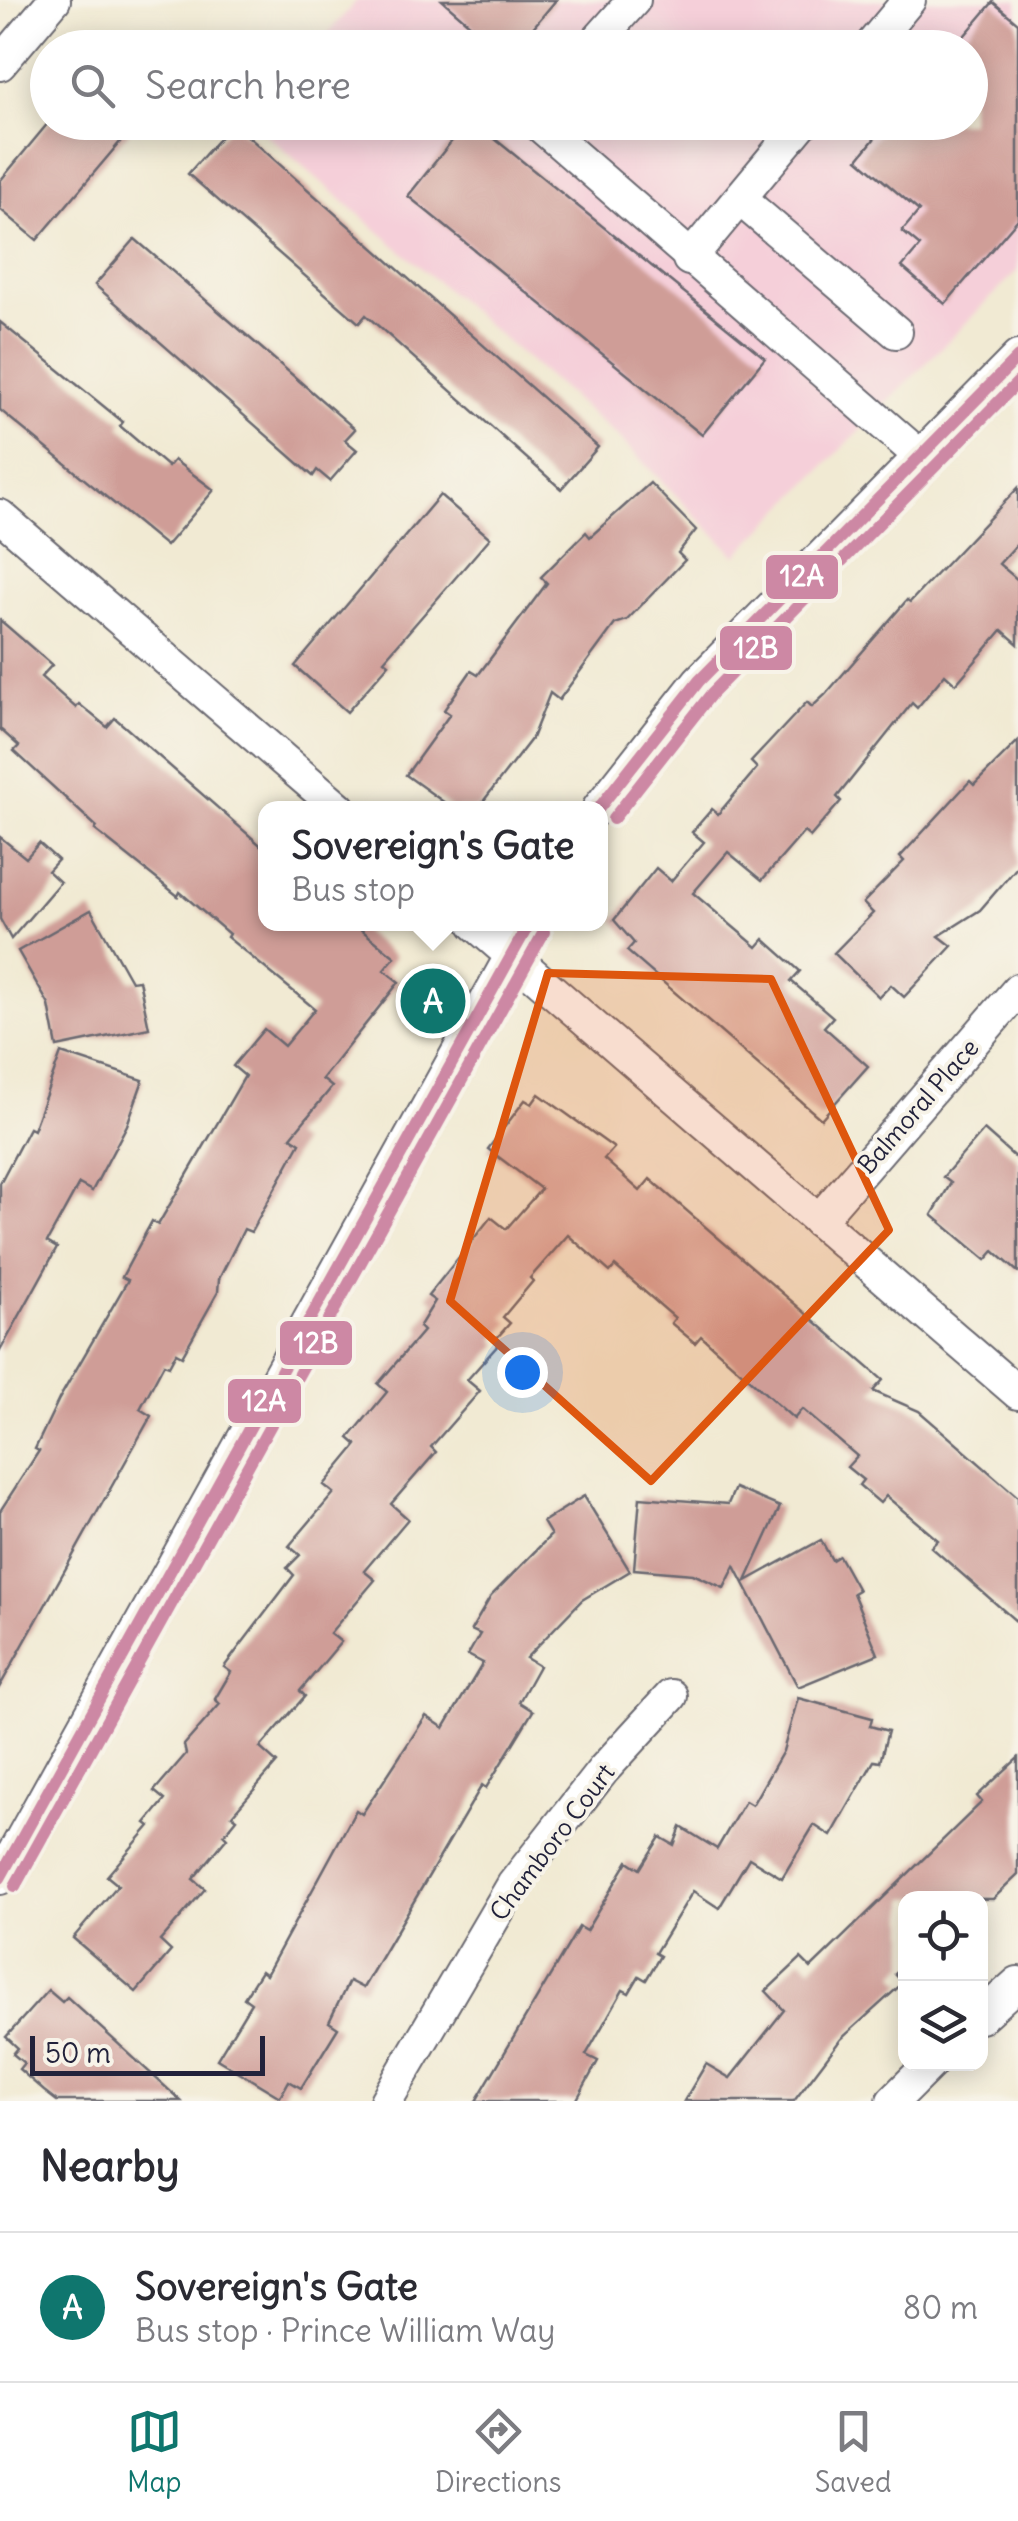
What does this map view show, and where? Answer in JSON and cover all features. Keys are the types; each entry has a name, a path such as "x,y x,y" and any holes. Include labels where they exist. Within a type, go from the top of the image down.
{"street":[{"path":"0,64 54,0"},
{"path":"607,30 634,0"},
{"path":"884,30 909,0"},
{"path":"556,140 689,260 920,456"},
{"path":"689,260 788,140"},
{"path":"740,199 896,332"},
{"path":"604,801 699,680 1018,357"},
{"path":"0,516 332,801"},
{"path":"483,931 1018,1393"},
{"path":"0,1878 525,931"},
{"name":"Balmoral Place","path":"818,1222 1018,990"},
{"name":"Chamboro Court","path":"386,2101 513,1885 594,1782 671,1696"},
{"path":"988,2011 1018,1983"},
{"path":"893,2101 923,2071"}],"highlighted area":[{"path":"548,973 771,979 889,1230 651,1481 450,1301"}],"shaded area":[{"path":"357,0 1018,0 1018,270 736,556 621,440 273,140 988,140 988,30 331,30"}],"building":[{"path":"442,0 556,0 531,30 476,30"},
{"path":"993,2 1018,23 1018,219 945,304 902,267 920,246 902,231 919,211 858,159 873,140 988,140 988,30 969,30"},
{"path":"34,140 122,140 37,240 0,209 0,181"},
{"path":"218,140 252,140 598,447 561,489 366,315 359,323 188,174"},
{"path":"453,140 496,140 765,358 702,435 408,196"},
{"path":"135,239 355,429 345,440 357,450 330,481 317,470 313,476 95,285"},
{"path":"0,322 123,422 120,426 168,467 174,460 214,490 166,546 0,410"},
{"path":"650,483 696,530 678,553 685,560 627,620 615,624 559,700 550,693 532,738 483,801 442,801 406,775 450,714 444,710 471,671 478,675 547,583 541,577 586,532 590,537"},
{"path":"1018,488 1018,543 999,564 1018,580 1018,644 1002,630 956,684 945,674 917,708 912,703 837,797 841,801 810,837 804,832 762,880 728,852 693,893 757,947 764,939 800,971 791,981 833,1017 824,1027 868,1066 821,1119 627,951 634,943 614,920 656,868 671,881 704,842 692,832 712,809 718,814 757,768 751,762 807,702 812,707 825,695 907,600 910,602"},
{"path":"440,495 490,538 384,660 389,664 347,712 295,666"},
{"path":"0,620 52,665 41,677 76,708 79,704 107,727 115,718 258,843 258,931 363,931 395,957 384,970 399,982 322,1079 332,1087 291,1137 300,1143 251,1232 244,1229 219,1279 218,1292 182,1356 176,1353 169,1366 164,1364 140,1409 151,1416 0,1686 0,1511 39,1451 35,1449 59,1399 128,1280 122,1277 152,1221 158,1225 245,1076 233,1066 264,1029 284,1046 315,1009 227,937 229,934 180,892 178,896 95,830 97,827 14,751 19,746 0,729"},
{"path":"1018,741 1018,866 980,910 939,936 952,946 904,997 891,985 879,997 834,953 873,913 863,903 904,861 900,857 970,781 974,785"},
{"path":"0,837 26,858 39,843 58,860 48,871 60,882 11,939 0,919"},
{"path":"91,910 131,981 139,980 149,1028 57,1047 49,1005 18,951"},
{"path":"61,1053 143,1080 127,1125 92,1191 79,1184 47,1242 57,1248 0,1351 0,1183 29,1128 33,1130"},
{"path":"539,1094 614,1148 604,1159 640,1191 650,1179 883,1380 873,1391 919,1411 1018,1497 1018,1623 931,1547 938,1540 886,1496 880,1503 859,1485 863,1480 847,1467 857,1456 802,1409 794,1419 701,1336 695,1343 671,1323 675,1318 615,1266 610,1272 568,1235 530,1278 533,1281 503,1317 510,1323 495,1340 499,1344 467,1380 480,1391 431,1447 436,1452 391,1504 408,1519 364,1571 375,1580 330,1633 341,1642 300,1691 305,1696 260,1748 277,1763 232,1815 237,1819 224,1835 227,1838 193,1879 205,1889 160,1941 171,1951 136,1992 73,1938 118,1885 107,1876 150,1826 146,1823 165,1800 154,1791 186,1754 184,1745 220,1704 215,1699 231,1672 224,1667 294,1575 287,1568 300,1555 289,1546 334,1493 324,1485 357,1445 349,1438 387,1392 378,1384 423,1331 419,1327 435,1301 428,1296 491,1217 506,1229 541,1189 488,1149 525,1100 532,1104"},
{"path":"984,1130 1018,1160 1018,1272 994,1251 986,1260 932,1215 951,1183 943,1177"},
{"path":"735,1488 780,1507 746,1581 821,1540 832,1560 839,1556 858,1590 853,1593 878,1654 798,1687 735,1566 724,1588 693,1574 634,1569 640,1497 728,1504"},
{"path":"584,1496 630,1571 582,1600 526,1658 539,1666 519,1702 533,1711 486,1788 482,1785 363,1988 349,1981 329,2022 338,2028 301,2088 289,2081 280,2097 217,2059 251,2003 244,1998 261,1971 266,1975 356,1810 362,1814 426,1716 444,1728 483,1663 468,1655 480,1634 471,1630 491,1596 551,1535 543,1522"},
{"path":"798,1698 872,1718 870,1726 888,1731 880,1762 874,1761 831,1836 814,1825 782,1878 749,1858 719,1908 693,1891 655,1953 660,1956 646,1980 639,1976 629,1993 623,1990 586,2055 598,2061 576,2101 476,2101 579,1927 586,1931 628,1861 640,1869 660,1837 674,1845 681,1827 717,1849 745,1801 752,1805 783,1751"},
{"path":"1018,1758 1018,1875 993,1899 988,1899 988,1891 898,1891 898,1988 841,2039 794,2101 684,2101 706,2064 730,2078 784,2010 766,1991 801,1958 811,1968 982,1802 977,1796"},
{"path":"48,1990 62,2002 67,1997 181,2101 57,2101 44,2091 19,2069 24,2063 13,2054 18,2048 6,2037"}],"transit line":[{"name":"12A","path":"605,801 699,681 1018,357"},
{"name":"12B","path":"613,819 712,693 1018,382"},
{"name":"12A","path":"0,1878 525,931"},
{"name":"12B","path":"15,1886 544,932"}],"place":[{"name":"Sovereign's Gate","path":"433,1001"}]}
